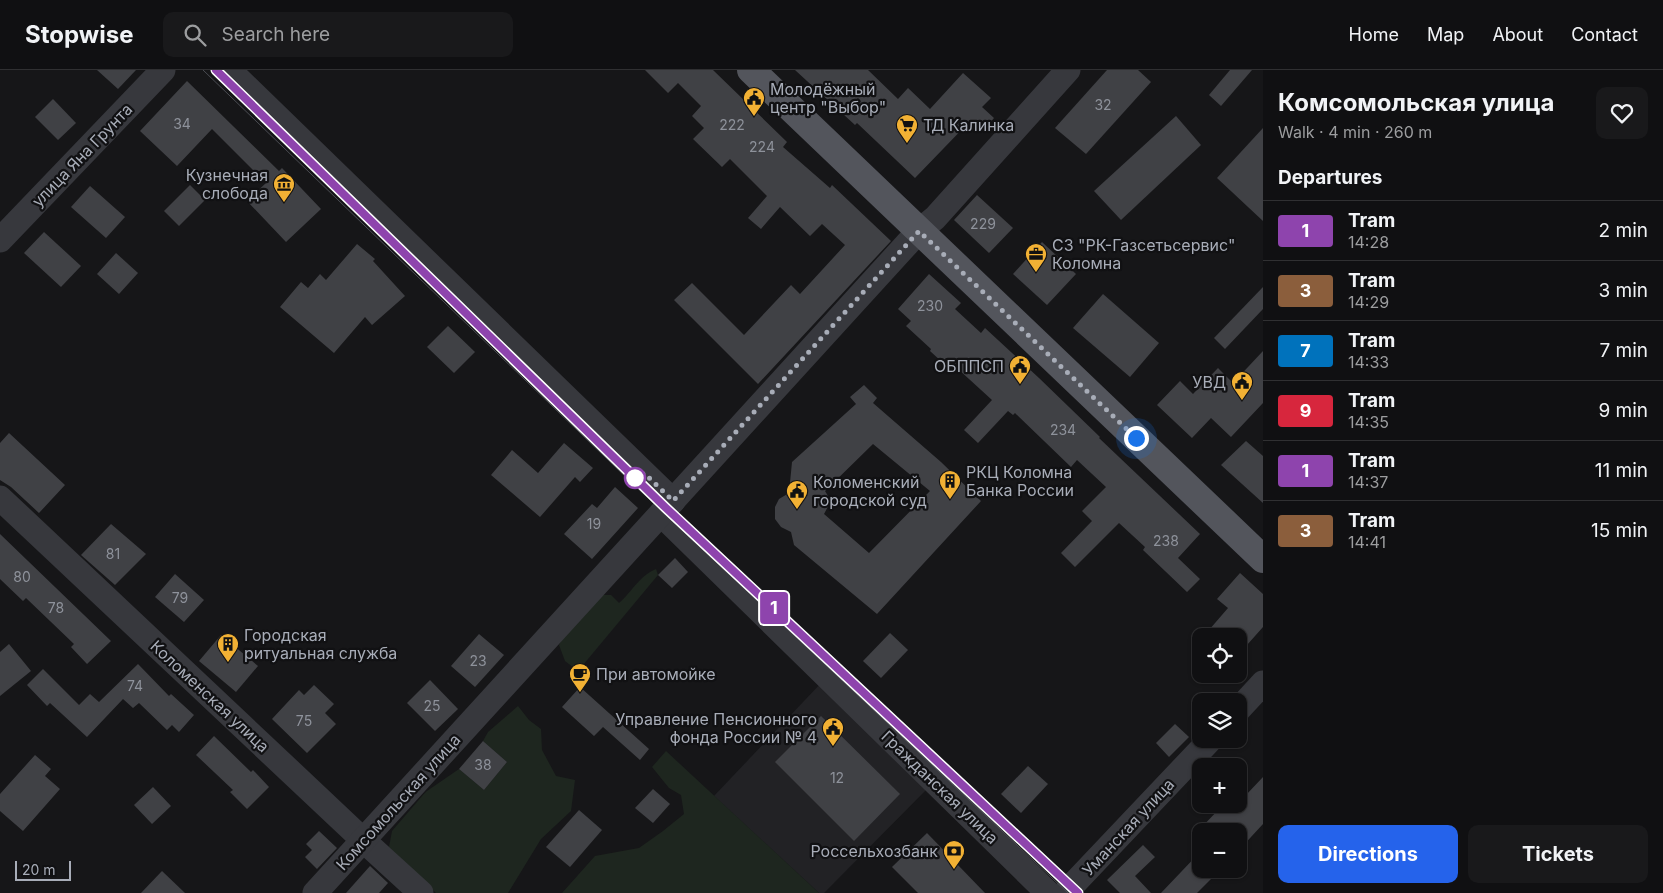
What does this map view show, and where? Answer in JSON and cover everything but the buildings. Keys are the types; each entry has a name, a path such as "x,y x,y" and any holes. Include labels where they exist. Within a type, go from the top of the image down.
{"main road":[{"path":"751,70 1263,559"}],"street":[{"name":"улица Яна Грунта","path":"0,240 163,70"},
{"name":"Гражданская улица","path":"229,70 667,507 1048,893"},
{"name":"Комсомольская улица","path":"315,893 919,231 936,218 1068,70"},
{"name":"Коломенская улица","path":"0,498 421,893"},
{"path":"1247,700 1263,683"},
{"name":"Уманская улица","path":"1065,893 1202,748"}],"shaded area":[{"path":"656,569 658,575 578,671 565,661 559,645 567,629 602,595 611,595 619,603 640,580"},
{"path":"823,681 931,785 824,893 819,893 714,796"},
{"path":"518,706 529,720 541,729 542,750 556,776 575,780 571,811 541,839 508,893 436,893 389,847 392,831 427,791 459,769 484,790 507,762 483,741 488,732"},
{"path":"666,751 819,893 562,893 595,856 639,848 684,814 681,795 669,788 652,767"}],"tram line":[{"path":"203,70 631,482 1068,893"},
{"path":"216,70 384,234"},
{"name":"1","path":"216,70 666,508 1078,893"}],"place":[{"name":"Молодёжный центр \"Выбор\"","path":"754,117"},
{"name":"ТД Калинка","path":"907,144"},
{"name":"Кузнечная слобода","path":"284,203"},
{"name":"СЗ \"РК-Газсетьсервис\" Коломна","path":"1036,273"},
{"name":"ОБППСП","path":"1020,385"},
{"name":"УВД","path":"1242,401"},
{"name":"РКЦ Коломна Банка России","path":"950,500"},
{"name":"Коломенский городской суд","path":"797,510"},
{"name":"Городская ритуальная служба","path":"228,663"},
{"name":"При автомойке","path":"580,693"},
{"name":"Управление Пенсионного фонда России № 4","path":"833,747"},
{"name":"Россельхозбанк","path":"954,870"}],"route":[{"path":"635,478 644,473 673,501 919,231 1136,438"}]}
